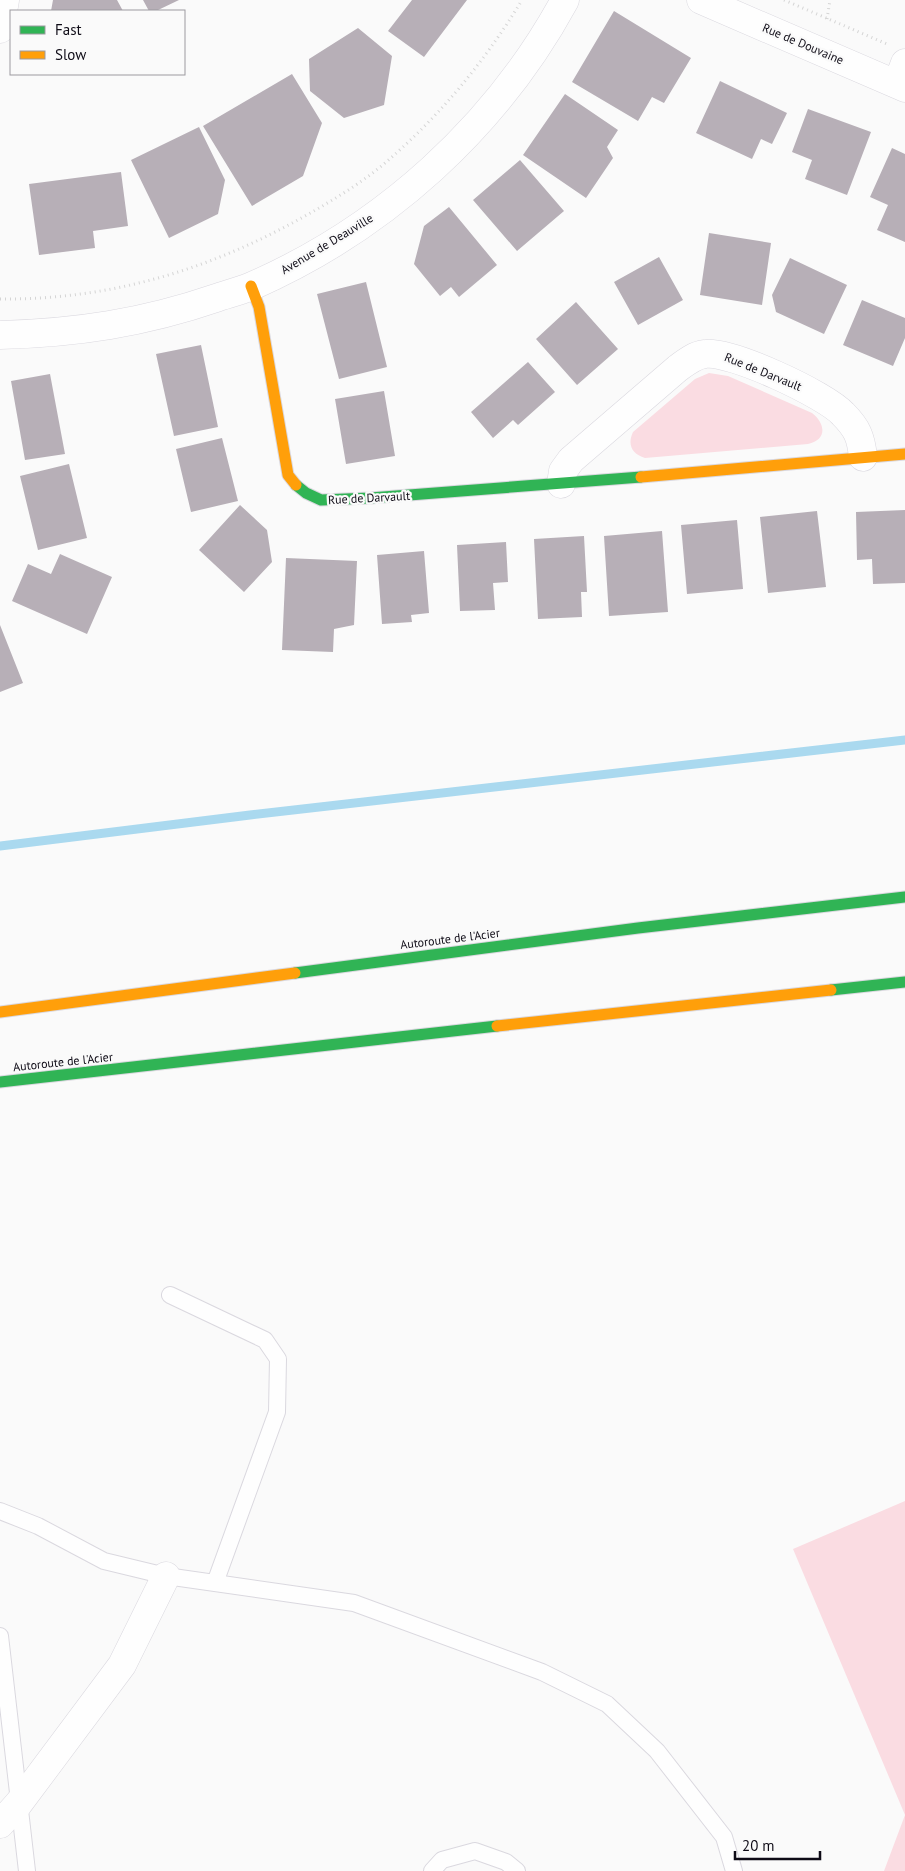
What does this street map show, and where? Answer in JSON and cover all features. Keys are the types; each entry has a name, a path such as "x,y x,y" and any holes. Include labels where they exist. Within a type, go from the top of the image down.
{"main road":[{"name":"Rue de Darvault","path":"251,286 259,307 286,468 292,482 313,498 329,501 561,484 905,454"},
{"name":"Autoroute de l'Acier","path":"0,1012 648,927 905,897"},
{"name":"Autoroute de l'Acier","path":"0,1082 635,1010 905,982"}],"street":[{"path":"0,29 5,0"},
{"name":"Avenue de Deauville","path":"0,335 80,331 136,321 196,305 251,286 278,274 344,236 411,188 457,145 489,110 531,55 565,0"},
{"name":"Rue de Douvaine","path":"702,0 902,78"},
{"name":"Rue de Darvault","path":"561,484 563,471 571,460 678,368 692,358 713,353 729,356 748,363 832,403 843,413 858,432 862,441 863,457"},
{"path":"0,1824 19,1803 122,1665 166,1576"}],"lane":[{"path":"170,1295 265,1340 278,1359 277,1412 215,1583"},
{"path":"0,1511 38,1526 104,1561 166,1576 354,1603 542,1672 607,1704 656,1751 724,1837 734,1871"},
{"path":"0,1636 27,1871"},
{"path":"432,1871 442,1860 475,1851 506,1862 517,1871"}],"path":[{"path":"0,299 36,299 66,296 116,287 196,267 268,237 338,197 392,158 424,127 465,82 503,32 522,0"},
{"path":"784,0 883,42"},
{"path":"825,24 828,18 830,0"},
{"path":"235,252 237,259"}],"shaded area":[{"path":"709,373 728,376 812,413 817,417 822,427 819,439 808,444 645,458 637,454 631,445 633,432 695,379"},
{"path":"905,1501 905,1815 793,1549"},
{"path":"905,1815 905,1871 884,1871"}],"building":[{"path":"53,0 117,0 122,10 51,10"},
{"path":"143,0 179,0 158,10 148,10"},
{"path":"412,0 467,0 424,57 388,31"},
{"path":"614,11 691,58 664,103 652,97 638,121 572,82"},
{"path":"358,28 392,56 384,105 344,118 310,91 309,59"},
{"path":"292,74 322,123 303,176 252,206 203,126"},
{"path":"720,81 787,113 772,144 761,139 752,159 696,133"},
{"path":"565,94 618,130 607,147 613,158 586,198 523,155"},
{"path":"808,109 871,132 847,195 805,179 812,160 792,152"},
{"path":"199,127 225,180 218,214 169,238 131,160"},
{"path":"892,148 905,154 905,242 877,230 888,205 870,197"},
{"path":"520,160 564,211 517,251 473,200"},
{"path":"121,172 128,226 93,231 95,248 39,255 29,184"},
{"path":"449,207 497,265 459,297 451,287 440,296 414,264 424,226"},
{"path":"709,233 771,243 762,305 700,295"},
{"path":"659,257 683,300 638,325 614,282"},
{"path":"790,258 847,285 824,334 776,312 772,295"},
{"path":"366,282 387,367 339,379 317,294"},
{"path":"862,300 905,318 905,338 893,366 843,345"},
{"path":"576,302 618,349 577,385 536,339"},
{"path":"201,345 218,427 174,436 156,354"},
{"path":"528,362 555,392 518,425 513,420 493,438 471,412"},
{"path":"50,374 65,454 25,460 11,381"},
{"path":"384,391 395,456 346,464 335,399"},
{"path":"222,438 238,501 191,512 176,449"},
{"path":"69,464 87,538 38,550 20,476"},
{"path":"240,505 267,530 272,562 244,592 199,550"},
{"path":"905,510 905,583 873,584 872,559 857,560 856,512"},
{"path":"817,511 826,587 768,593 760,517"},
{"path":"737,520 743,589 687,594 681,525"},
{"path":"662,531 668,612 609,616 604,536"},
{"path":"584,536 587,592 581,592 582,617 538,619 534,539"},
{"path":"506,542 508,582 493,583 495,610 460,611 457,545"},
{"path":"424,551 429,613 411,615 412,622 382,624 377,555"},
{"path":"60,554 112,577 87,634 12,601 28,564 51,574"},
{"path":"286,558 357,561 354,625 334,629 333,652 282,650"},
{"path":"0,625 23,683 0,692"}],"waterway":[{"path":"0,846 250,815 905,740"}],"traffic: fast":[{"path":"296,485 306,493 321,500 370,498 641,477"},
{"path":"295,973 638,928 905,897"},
{"path":"831,990 905,982"},
{"path":"0,1082 497,1026"}],"traffic: slow":[{"path":"251,286 259,307 288,475 296,485"},
{"path":"641,477 905,454"},
{"path":"0,1012 295,973"},
{"path":"497,1026 831,990"}]}
